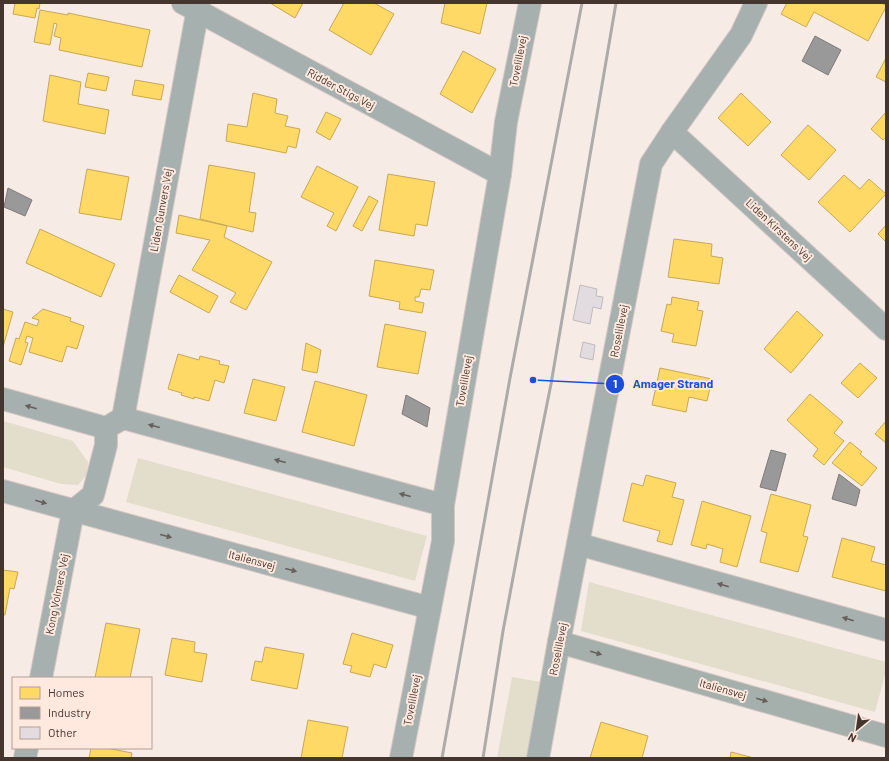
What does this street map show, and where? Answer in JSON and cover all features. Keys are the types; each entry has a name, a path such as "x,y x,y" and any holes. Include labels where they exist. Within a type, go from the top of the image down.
{"street":[{"name":"Tovelillevej","path":"401,758 443,541 443,505 500,174 506,122 530,3"},
{"name":"Roselillevej","path":"538,758 651,164 741,35 756,3"},
{"name":"Ridder Stigs Vej","path":"193,6 500,174"},
{"name":"Liden Gunvers Vej","path":"115,423 193,6"},
{"name":"Liden Kirstens Vej","path":"672,132 886,329"},
{"path":"3,399 115,423 443,505"},
{"path":"73,511 93,495 106,445 115,423"},
{"name":"Italiensvej","path":"3,491 430,608"},
{"name":"Kong Volmers Vej","path":"41,677 73,511"},
{"path":"578,544 886,630"},
{"name":"Italiensvej","path":"559,642 885,737"}],"shaded area":[{"path":"3,421 73,441 88,462 87,474 78,485 61,484 3,467"},
{"path":"138,458 427,536 415,581 126,502"},
{"path":"589,582 886,662 886,671 875,712 581,631"},
{"path":"512,677 547,683 530,758 497,758"}],"building: Homes":[{"path":"15,3 40,3 39,9 37,8 35,18 13,14"},
{"path":"270,3 303,3 295,18"},
{"path":"344,3 374,3 394,14 371,55 329,30"},
{"path":"445,3 487,3 480,34 441,23"},
{"path":"787,3 881,3 886,5 886,7 868,41 814,12 806,27 781,14"},
{"path":"40,10 68,15 68,13 150,30 142,67 59,50 61,38 54,36 57,24 54,23 50,45 34,42"},
{"path":"463,51 496,69 472,113 440,94"},
{"path":"886,58 886,82 876,77"},
{"path":"88,73 109,77 106,91 85,87"},
{"path":"50,75 81,82 78,104 109,110 105,134 43,121"},
{"path":"135,80 164,85 161,100 132,95"},
{"path":"253,93 277,99 275,113 288,116 285,126 300,129 296,148 288,146 286,153 226,141 228,124 247,127"},
{"path":"741,93 771,122 748,146 718,118"},
{"path":"326,112 341,119 330,140 316,132"},
{"path":"886,112 886,137 883,140 871,129"},
{"path":"808,125 836,150 809,180 781,155"},
{"path":"209,165 255,173 249,212 256,213 253,232 200,219"},
{"path":"317,166 358,187 336,231 327,226 334,213 301,197"},
{"path":"87,169 129,177 121,220 79,213"},
{"path":"388,174 435,182 427,226 416,224 414,236 379,230"},
{"path":"844,175 860,189 869,179 886,194 850,232 818,202"},
{"path":"369,196 378,201 362,231 353,226"},
{"path":"179,215 227,226 224,237 272,262 246,310 230,302 236,293 192,270 210,240 176,233"},
{"path":"886,225 886,242 878,234"},
{"path":"40,229 115,264 101,297 26,263"},
{"path":"674,239 712,244 711,256 723,258 719,284 668,277"},
{"path":"375,260 434,270 430,290 421,289 419,297 415,297 415,301 424,303 422,313 399,309 400,302 369,296"},
{"path":"179,275 218,296 209,313 170,292"},
{"path":"672,297 699,302 697,310 703,311 696,346 672,342 674,334 661,331 667,304 671,305"},
{"path":"3,309 13,312 3,347"},
{"path":"43,309 71,318 70,321 84,326 77,349 67,346 62,362 29,352 33,338 27,336 25,342 28,343 21,365 9,361 16,338 19,339 25,322 37,326 39,320 32,318"},
{"path":"797,311 823,335 791,373 764,349"},
{"path":"385,324 426,332 418,374 377,367"},
{"path":"306,343 321,350 317,373 302,370"},
{"path":"178,354 199,360 200,356 220,361 219,364 229,366 224,383 215,380 209,401 194,397 194,399 181,395 182,393 168,389"},
{"path":"860,363 877,378 858,398 841,383"},
{"path":"660,368 712,379 707,401 689,397 686,412 652,405"},
{"path":"253,379 285,387 276,421 244,413"},
{"path":"315,381 367,395 354,446 302,432"},
{"path":"810,394 843,422 834,433 844,441 824,465 813,456 818,449 787,420"},
{"path":"886,421 886,443 875,434"},
{"path":"850,442 862,452 860,454 877,468 862,486 832,463"},
{"path":"646,475 676,483 672,497 684,500 672,545 657,541 660,531 623,521 632,483 643,486"},
{"path":"771,494 811,505 803,536 808,537 798,572 760,562 767,533 761,531"},
{"path":"702,501 751,516 737,567 720,562 723,549 707,544 706,549 691,545"},
{"path":"842,538 875,547 871,561 886,565 886,591 832,577"},
{"path":"3,570 18,572 14,589 10,588 5,615 3,615"},
{"path":"106,623 140,629 130,677 95,677"},
{"path":"352,633 393,645 386,668 374,664 370,677 350,672 352,666 343,664"},
{"path":"172,638 195,642 194,652 207,654 202,682 165,675"},
{"path":"265,647 304,654 297,689 251,680 255,661 262,662"},
{"path":"308,720 348,727 342,758 301,758"},
{"path":"601,722 648,736 642,758 590,758"},
{"path":"91,749 112,749 132,753 131,758 89,758"},
{"path":"731,752 754,758 730,758"}],"building: Industry":[{"path":"815,36 841,50 828,75 802,61"},
{"path":"8,188 32,200 25,216 4,207"},
{"path":"406,395 430,408 427,427 402,414"},
{"path":"771,450 786,454 776,491 760,487"},
{"path":"839,474 860,490 856,506 832,499"}],"building: Other":[{"path":"580,285 597,289 596,296 603,297 601,309 593,307 590,324 573,320"},
{"path":"583,342 595,345 593,360 580,357"}],"railway":[{"path":"442,758 510,378 582,3"},
{"path":"483,758 503,631 551,384 616,3"}],"place":[{"name":"Amager Strand","path":"533,380"}]}
